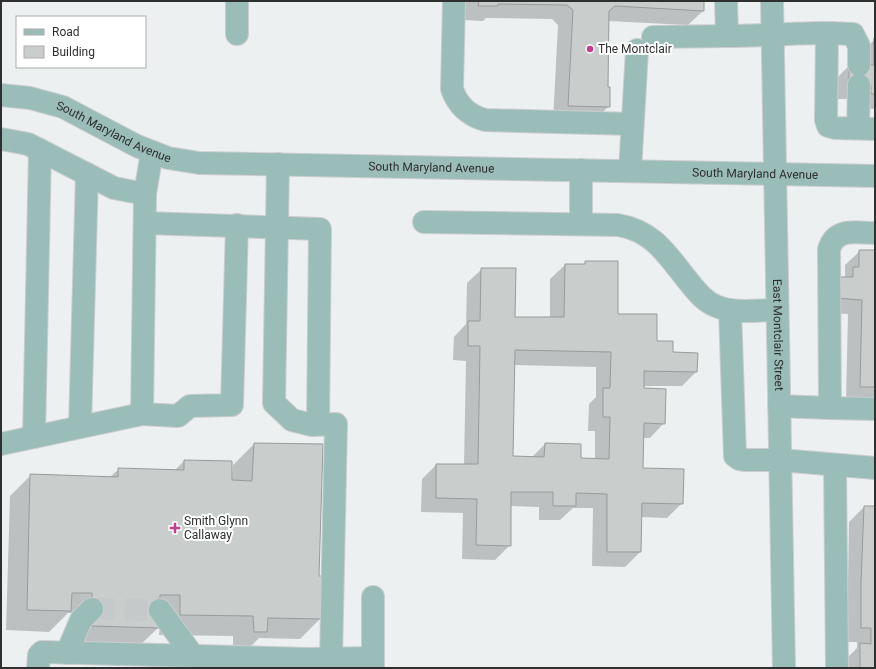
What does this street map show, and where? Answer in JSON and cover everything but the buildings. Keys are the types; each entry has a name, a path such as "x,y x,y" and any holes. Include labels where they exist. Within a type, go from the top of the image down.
{"street":[{"path":"236,34 237,1"},
{"path":"454,1 451,77 452,89 456,100 465,111 475,118 485,120 632,124"},
{"path":"726,1 727,36"},
{"name":"East Montclair Street","path":"772,1 784,668"},
{"path":"630,171 632,124 645,44 727,36 772,36 793,33 827,33 853,34 859,46 859,75 866,129 835,128 828,126 826,120 827,33"},
{"name":"South Maryland Avenue","path":"1,95 30,98 63,107 137,146 168,158 199,163 875,176"},
{"path":"1,139 28,144 114,188 145,194"},
{"path":"34,437 40,150"},
{"path":"142,414 145,194 152,152"},
{"path":"278,164 274,403 292,420 318,424 336,424 331,659"},
{"path":"581,170 581,224"},
{"path":"80,427 87,174"},
{"path":"424,222 618,225 640,232 660,245 704,298 716,306 730,310 777,310"},
{"path":"145,223 320,229 318,424"},
{"path":"1,444 142,414 178,416 190,406 232,405 236,225"},
{"path":"830,408 830,249 832,241 842,234 875,233"},
{"path":"730,310 735,456 739,459 746,460 780,460 875,468"},
{"path":"779,406 875,409"},
{"path":"835,465 837,668"},
{"path":"38,668 40,653 67,653 127,661 193,656 331,659 373,663 373,597"},
{"path":"67,653 81,620 92,609"},
{"path":"160,610 193,656"}],"tunnel":[{"path":"92,609 160,610"}],"place":[{"name":"The Montclair","path":"590,49"},
{"name":"Smith Glynn Callaway","path":"175,528"}]}
